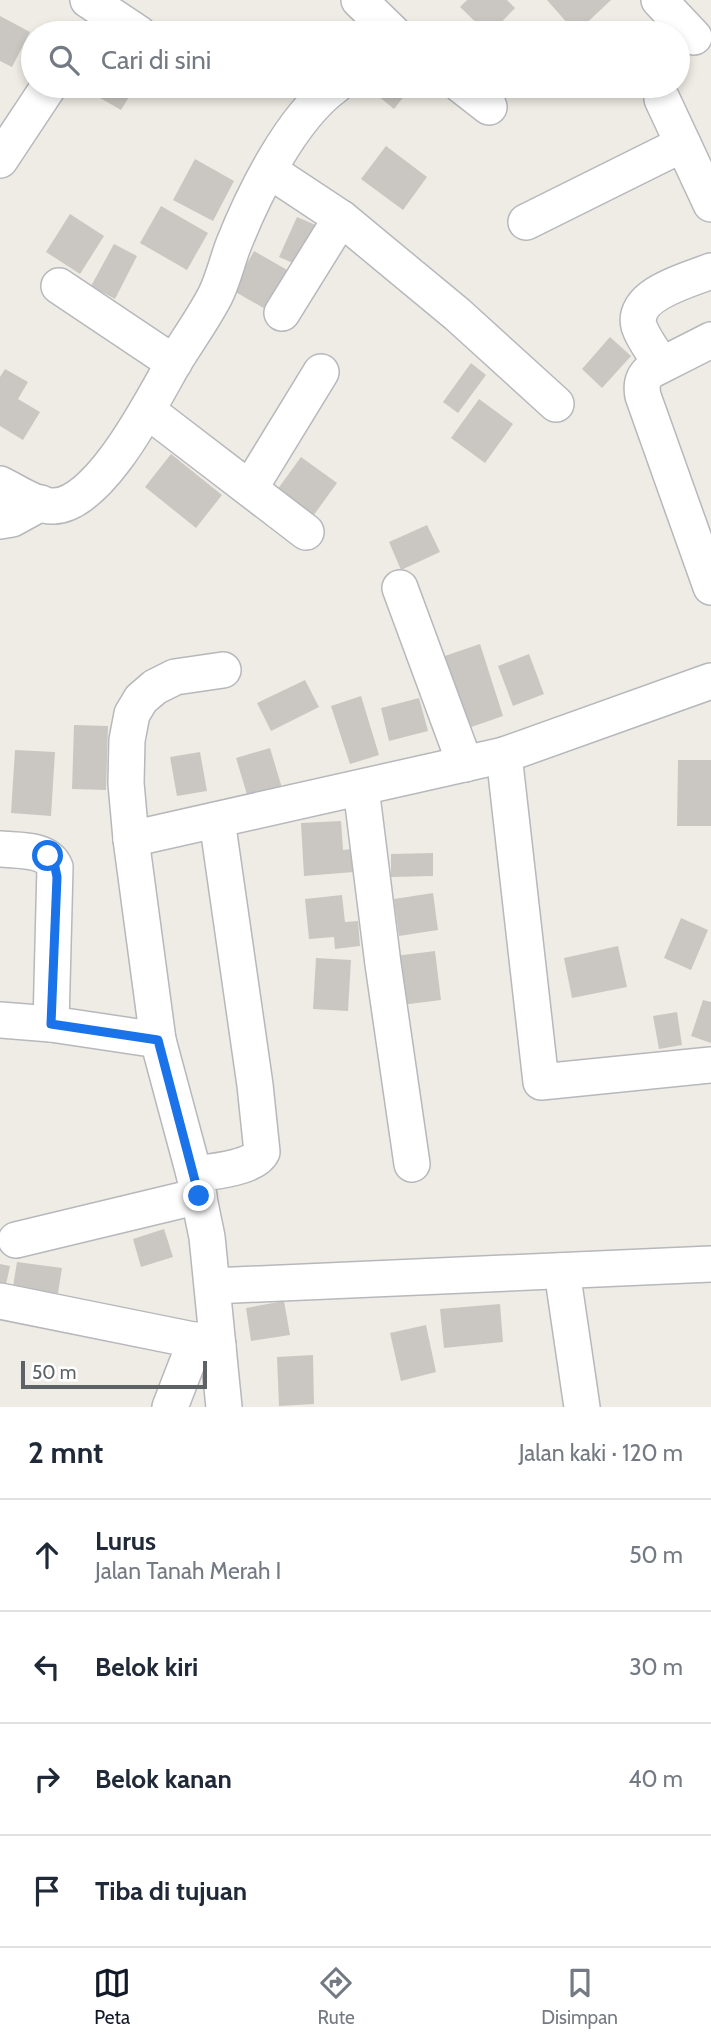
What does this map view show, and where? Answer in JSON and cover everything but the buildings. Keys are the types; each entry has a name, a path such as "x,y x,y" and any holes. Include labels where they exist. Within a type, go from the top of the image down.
{"street":[{"path":"359,0 379,21"},
{"path":"659,0 679,21"},
{"path":"90,14 108,21"},
{"path":"690,33 694,37"},
{"path":"0,160 41,98"},
{"path":"0,484 41,503 62,505 77,498 107,470 148,411 216,294 247,212 270,171 308,111 322,98"},
{"path":"477,98 489,107"},
{"path":"662,99 711,204"},
{"path":"526,222 683,144"},
{"path":"270,171 341,218 457,314 556,404"},
{"path":"282,313 341,218"},
{"path":"661,364 640,328 639,311 654,295 711,271"},
{"path":"60,286 174,363"},
{"path":"711,340 661,364 645,376 642,387 711,587"},
{"path":"250,488 321,372"},
{"path":"148,411 306,532"},
{"path":"0,521 12,519 41,503"},
{"path":"400,588 465,764"},
{"path":"223,670 175,677 155,687 141,699 132,714 127,740 126,783 158,1040 197,1185 207,1237 213,1286 207,1342 224,1407"},
{"path":"131,839 504,755 711,681"},
{"path":"504,755 541,1082 711,1065"},
{"path":"361,788 412,1164"},
{"path":"16,1240 197,1185 257,1159 261,1152 255,1085 217,820"},
{"path":"0,849 43,854 52,860 55,867 51,1024"},
{"path":"1,1024 51,1024 158,1040"},
{"path":"213,1286 711,1264"},
{"path":"562,1271 582,1407"},
{"path":"0,1301 207,1342"},
{"path":"170,1407 207,1342"}],"route":[{"path":"48,856 52,860 57,877 51,1024 158,1040 199,1196"}]}
